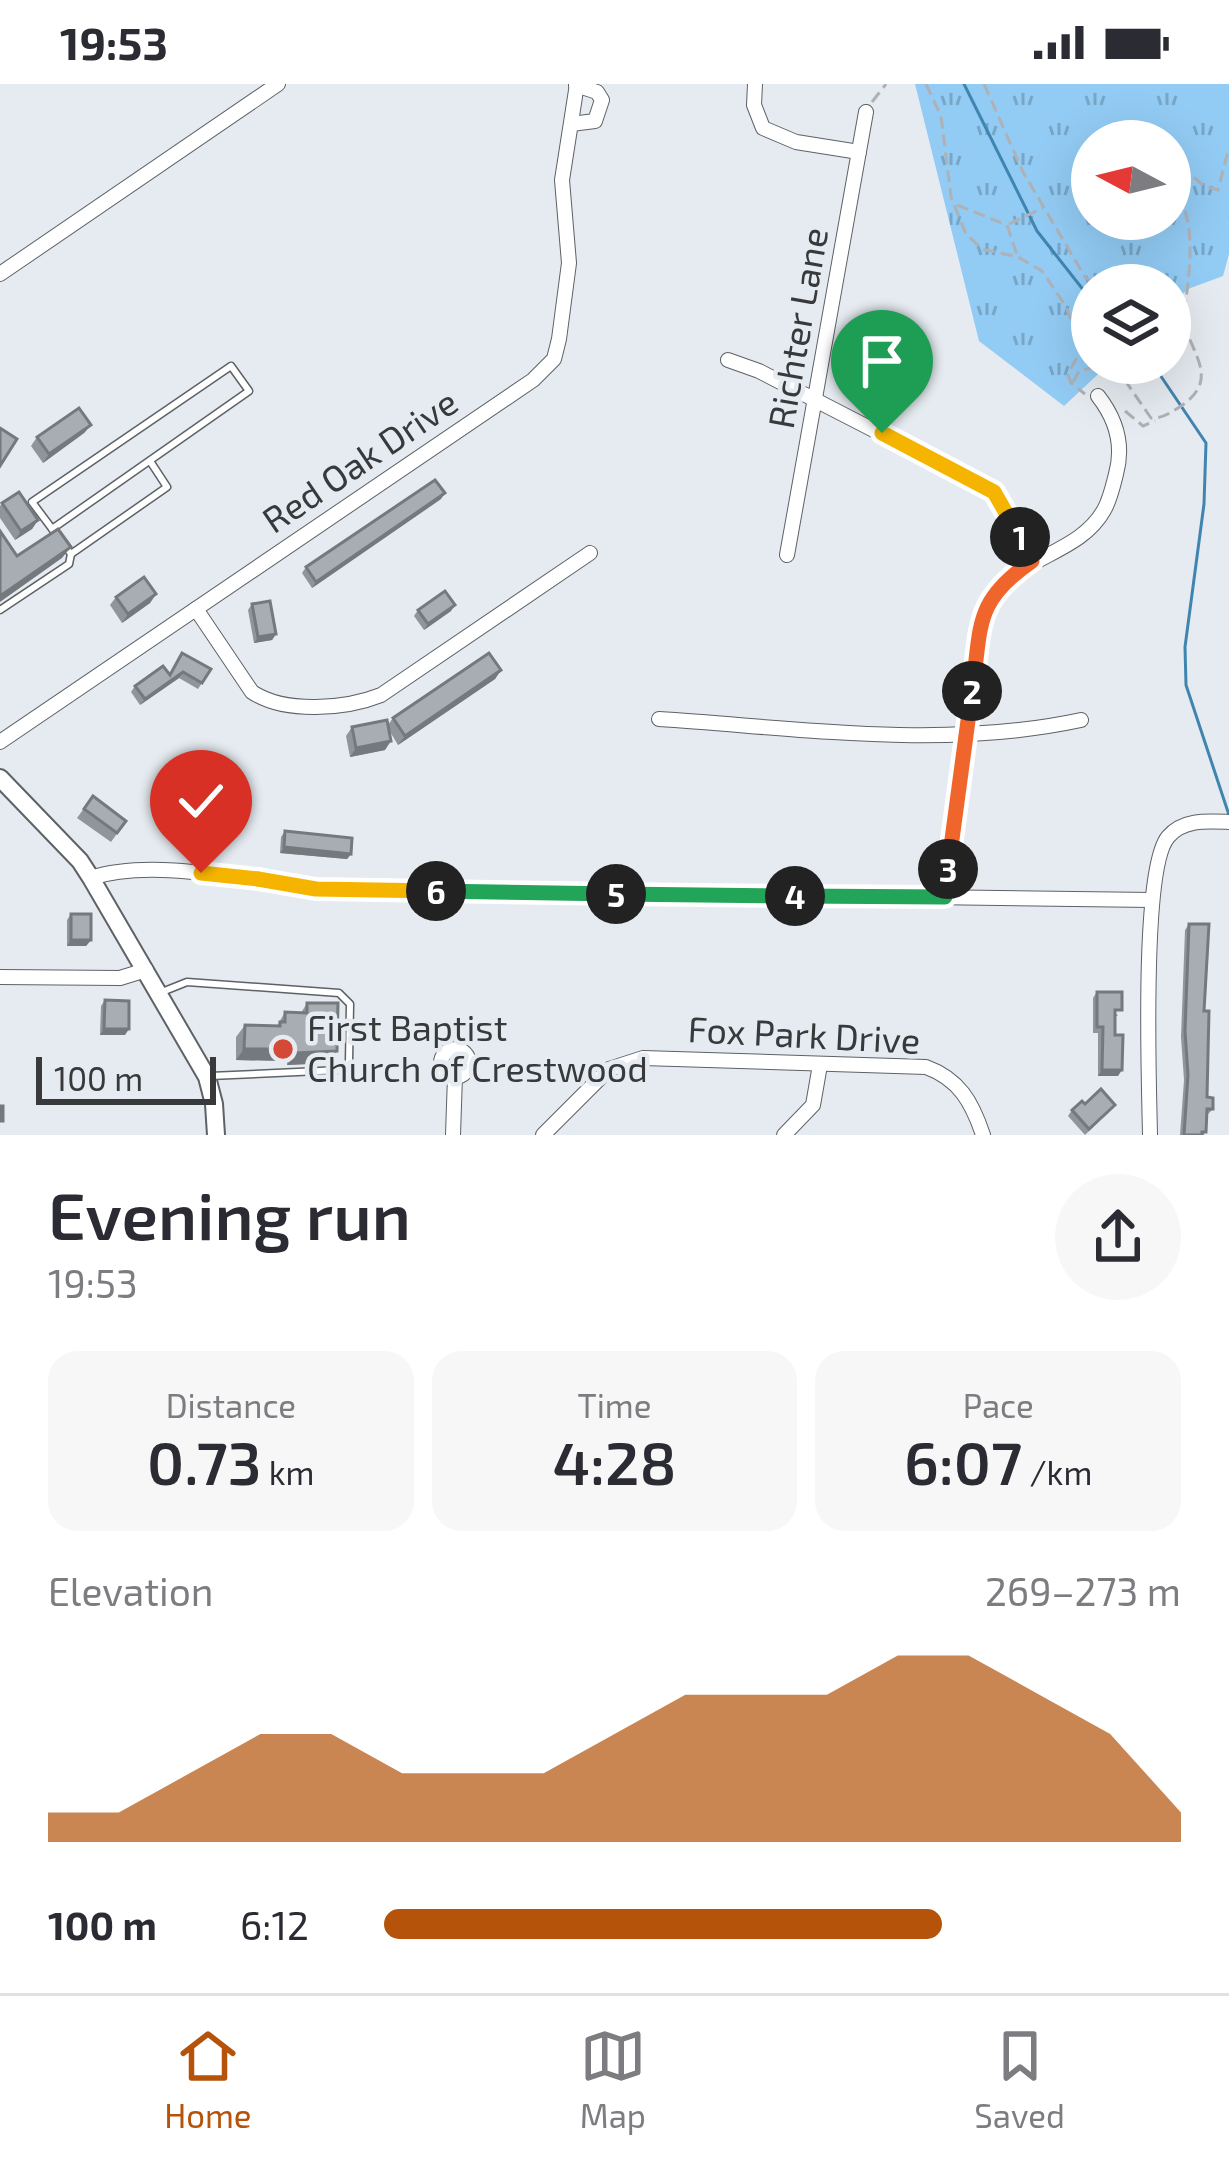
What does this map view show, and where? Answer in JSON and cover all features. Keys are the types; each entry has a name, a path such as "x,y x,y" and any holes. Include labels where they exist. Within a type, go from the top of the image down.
{"street":[{"path":"0,274 278,84"},
{"name":"Red Oak Drive","path":"0,742 533,380 554,358 568,263 562,180 576,84 597,92 602,100 595,122 571,124"},
{"path":"754,84 754,105 763,128 796,142 859,152"},
{"name":"Richter Lane","path":"787,555 866,112"},
{"path":"728,360 759,371 994,492 1032,561"},
{"path":"945,897 984,611 1002,582 1076,539 1105,508 1120,460 1117,428 1098,396"},
{"path":"196,609 252,692 261,698 300,704 361,703 381,695 590,553"},
{"path":"659,718 796,732 964,735 1020,733 1081,720"},
{"path":"0,778 69,848 91,878 207,1077 216,1135"},
{"path":"1148,1134 1153,900 1159,852 1181,826 1226,822"},
{"path":"91,878 106,873 201,873 316,889 1153,900"},
{"path":"0,976 120,978 146,970"},
{"name":"Fox Park Drive","path":"543,1135 609,1069 643,1058 903,1064 947,1075 974,1110 982,1135"},
{"path":"784,1135 813,1105 820,1065"},
{"path":"453,1135 454,1076"}],"lane":[{"path":"52,529 249,391 231,366 32,502 52,529 71,554"},
{"path":"0,610 69,564 71,554 167,487 150,460"},
{"path":"159,993 187,982 339,993 350,1004 349,1063 341,1070 207,1077"}],"path":[{"path":"866,112 886,84"},
{"path":"926,84 941,116 953,202 966,234 982,249 1018,257 1042,271 1071,319"},
{"path":"983,84 1041,209 1076,264"},
{"path":"1188,264 1189,213 1173,190 1176,175 1188,172 1204,186 1218,190 1229,147"},
{"path":"953,202 1007,225 1018,257"},
{"path":"1007,225 1041,209"},
{"path":"1109,410 1125,410 1143,426 1189,401 1197,394 1203,372 1191,347"},
{"path":"1073,384 1085,394 1098,396"},
{"path":"1127,384 1156,420"}],"green space":[{"path":"915,84 1229,84 1229,254 1223,276 1191,288 1191,264 1071,264 1071,384 1088,384 1064,406 979,341"}],"building":[{"path":"79,408 91,425 49,454 37,437"},
{"path":"0,428 17,439 0,466"},
{"path":"435,480 445,493 316,582 306,567"},
{"path":"19,492 38,520 21,531 2,503"},
{"path":"58,529 71,547 0,596 0,531 17,556"},
{"path":"144,577 156,594 128,614 116,597"},
{"path":"445,591 455,605 428,624 418,610"},
{"path":"270,601 276,634 258,637 252,604"},
{"path":"182,653 211,669 202,683 183,672 145,699 135,686 163,666 170,675"},
{"path":"489,653 501,670 405,736 393,718"},
{"path":"387,720 391,741 356,748 352,727"},
{"path":"93,796 126,821 117,833 84,809"},
{"path":"285,831 352,838 351,854 284,847"},
{"path":"71,914 91,914 91,940 71,940"},
{"path":"1189,924 1209,924 1204,1011 1209,1011 1207,1097 1213,1098 1213,1109 1207,1109 1202,1135 1184,1135"},
{"path":"1097,992 1122,992 1122,1010 1115,1010 1115,1035 1123,1035 1122,1070 1102,1070 1103,1027 1097,1027"},
{"path":"105,1000 129,1001 129,1029 104,1029"},
{"name":"First Baptist Church of Crestwood","path":"307,1003 338,1003 337,1051 244,1049 245,1025 280,1026 285,1012 307,1013"},
{"path":"1101,1089 1115,1105 1089,1129 1072,1110"}],"waterway":[{"path":"964,84 1037,231 1071,274"},
{"path":"1166,384 1206,443 1204,504 1185,647 1186,685 1229,815"}],"place":[{"name":"First Baptist Church of Crestwood","path":"283,1049"}],"route":[{"path":"201,873 316,889 945,897 984,611 1002,582 1032,561 994,492 882,433"}]}
